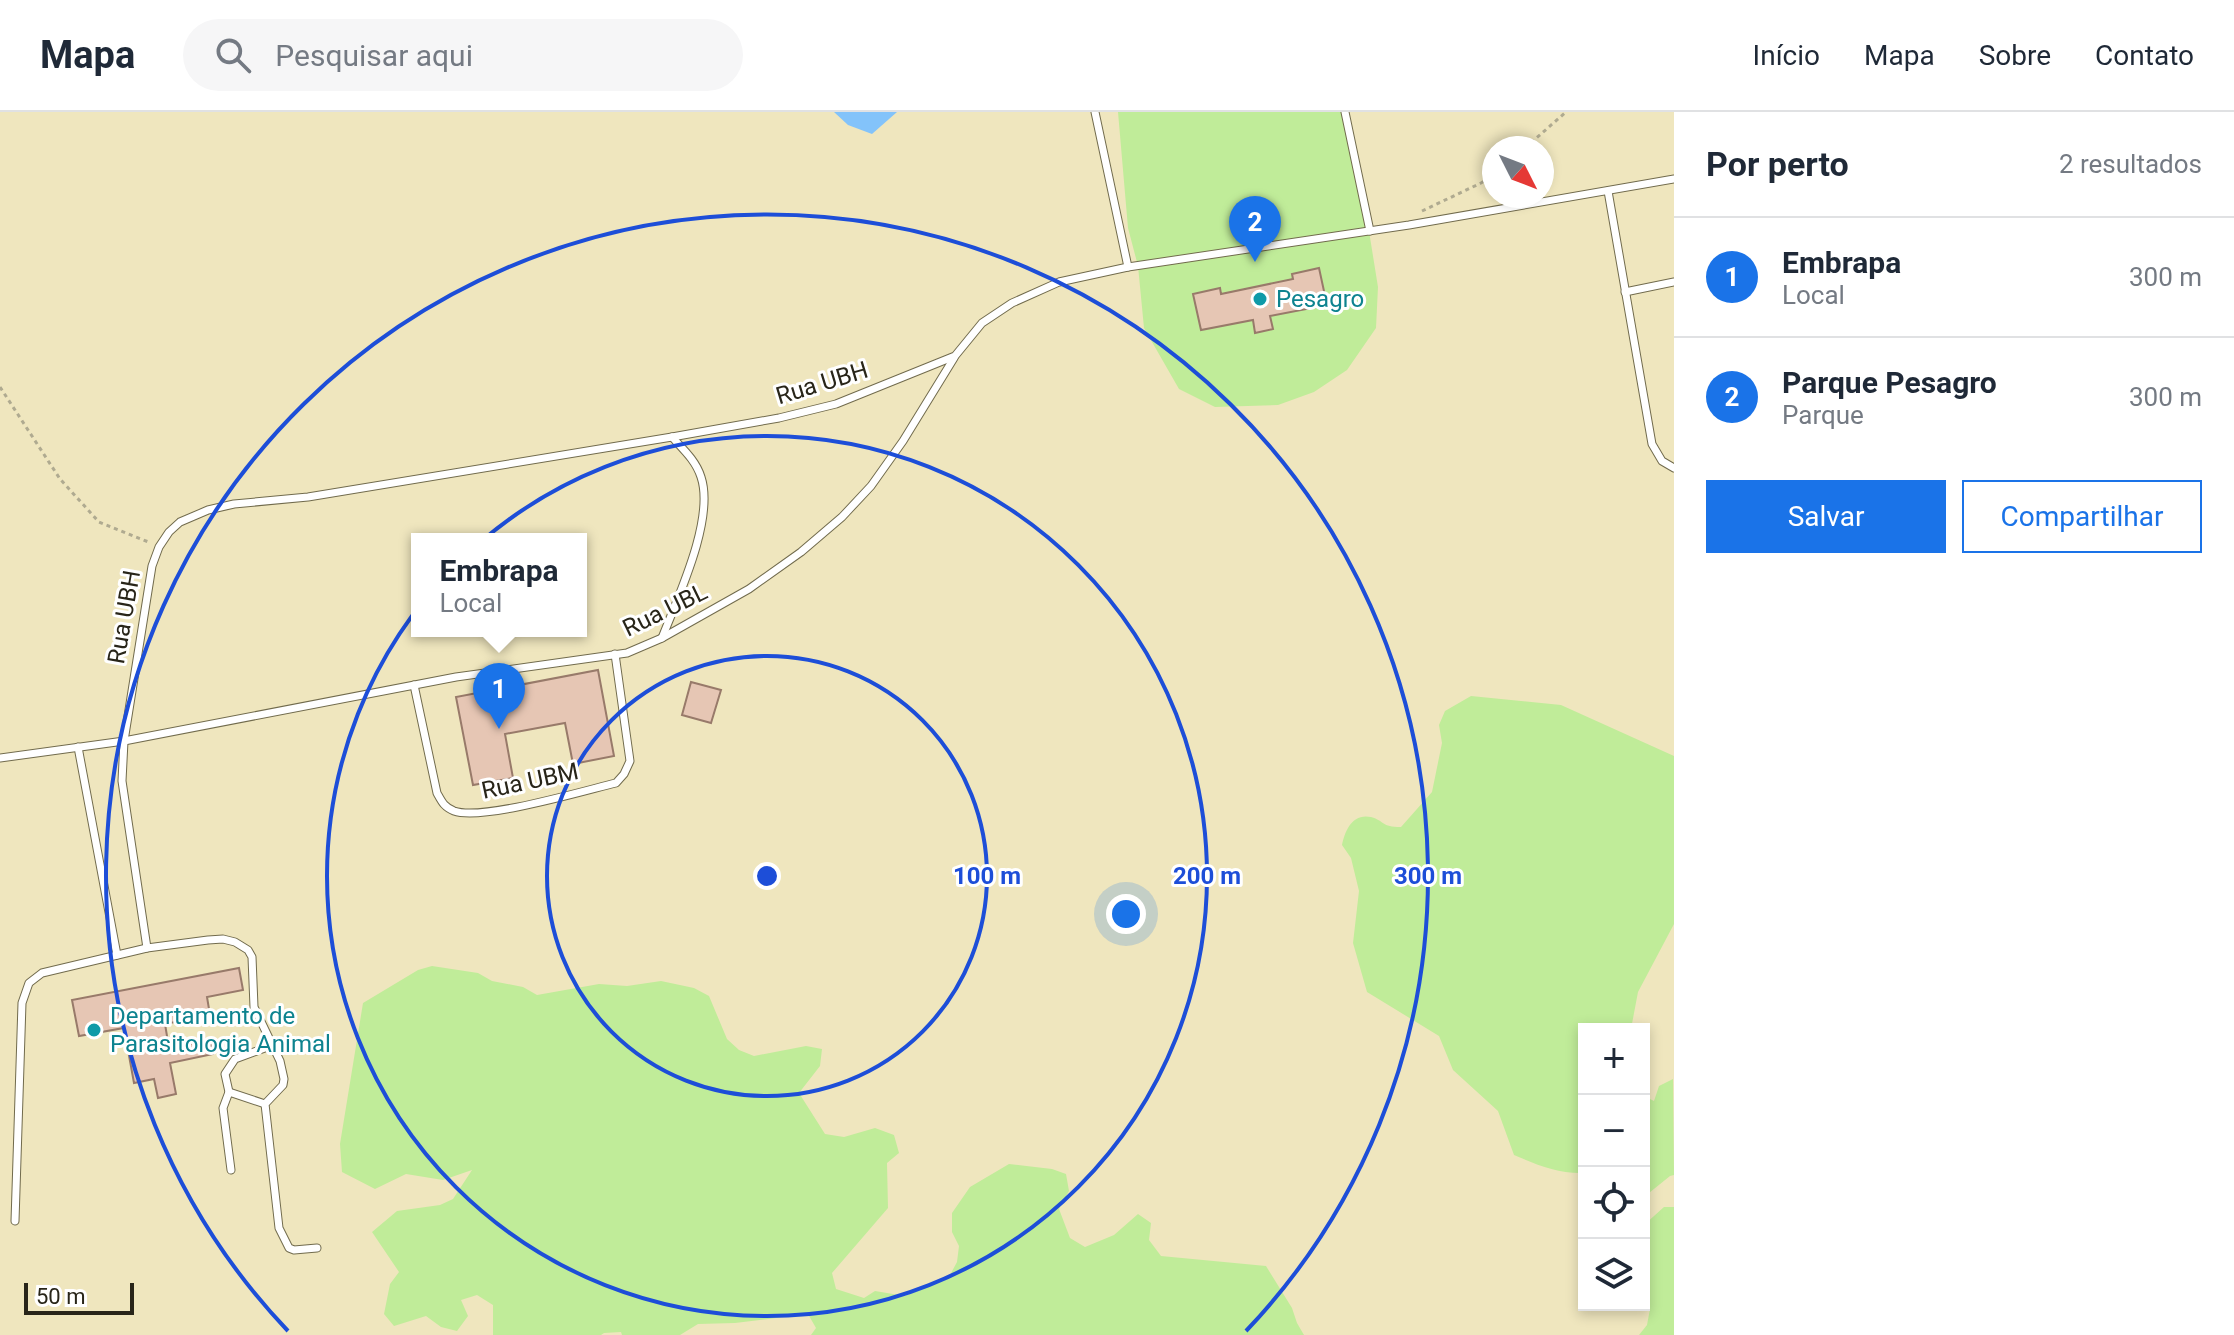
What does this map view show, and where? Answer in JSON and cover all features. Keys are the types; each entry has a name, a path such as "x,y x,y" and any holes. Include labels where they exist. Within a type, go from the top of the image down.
{"lane":[{"path":"1095,112 1128,267"},
{"path":"1345,112 1370,231"},
{"name":"Rua UBH","path":"147,948 122,781 124,741 152,566 159,547 180,522 208,510 234,504 308,497 672,437 779,418 836,404 955,356 982,323 1012,303 1059,282 1128,267 1409,225 1674,179"},
{"path":"1608,191 1652,444 1662,461 1674,468"},
{"path":"1625,292 1674,282"},
{"name":"Rua UBL","path":"0,758 124,741 456,677 627,653 662,638 749,589 801,552 842,517 871,486 903,441 955,356"},
{"path":"662,638 684,582 705,510 698,468 672,437"},
{"name":"Rua UBM","path":"414,685 437,793 444,806 468,814 490,812 616,783 624,774 630,761 615,654"},
{"path":"78,747 117,955"},
{"path":"15,1221 22,1003 29,983 42,973 147,948 223,939 244,946 252,957 254,1007 280,1061 283,1085 265,1104 279,1228 289,1248 317,1248"},
{"path":"231,1170 223,1108 229,1092 225,1074 235,1059 273,1045"},
{"path":"229,1092 265,1104"}],"path":[{"path":"1539,136 1566,112"},
{"path":"1409,225 1425,208 1482,182"},
{"path":"0,387 60,479 99,522 159,547"}],"shaded area":[{"path":"0,112 1674,112 1674,1335 0,1335"}],"green space":[{"path":"1118,112 1345,112 1378,287 1376,328 1347,370 1314,392 1278,405 1215,407 1179,389 1144,328 1138,266 1128,228"},
{"path":"1471,696 1561,705 1674,756 1674,924 1638,992 1632,1023 1578,1023 1578,1173 1557,1170 1514,1155 1498,1111 1453,1070 1439,1036 1367,992 1353,943 1359,891 1351,858 1342,845 1347,829 1354,820 1371,817 1390,826 1401,827 1432,792 1442,743 1439,725 1445,711"},
{"path":"432,966 478,973 492,981 523,987 537,995 599,984 627,986 661,981 694,988 709,996 727,1039 739,1050 754,1056 806,1046 822,1049 820,1066 799,1093 825,1134 844,1137 875,1128 894,1135 899,1153 887,1163 888,1208 832,1273 836,1289 864,1298 875,1291 905,1296 950,1275 957,1262 959,1246 952,1232 952,1213 970,1187 1009,1164 1052,1169 1066,1174 1069,1191 1059,1209 1070,1238 1085,1247 1114,1235 1138,1214 1151,1223 1149,1240 1161,1256 1266,1266 1292,1308 1304,1335 811,1335 816,1328 808,1314 698,1324 680,1335 622,1335 621,1332 601,1335 493,1335 493,1305 477,1295 461,1300 468,1316 457,1331 441,1327 426,1316 394,1326 384,1314 390,1284 399,1272 372,1232 397,1211 440,1205 453,1199 472,1170 443,1180 406,1174 375,1189 342,1172 340,1144 363,1003 418,970"},
{"path":"1673,1079 1674,1175 1650,1192 1650,1099 1654,1101 1659,1086"},
{"path":"1664,1207 1674,1207 1674,1335 1639,1335 1647,1325 1650,1311 1650,1220"}],"water":[{"path":"834,112 897,112 872,134 848,125"}],"building":[{"name":"Pesagro","path":"1319,268 1327,305 1270,316 1273,329 1255,333 1253,320 1201,330 1193,294 1220,288 1221,294 1293,279 1292,274"},
{"path":"598,670 614,756 573,764 565,723 505,734 513,778 473,785 456,697"},
{"path":"691,682 721,690 711,723 682,715"},
{"name":"Departamento de Parasitologia Animal","path":"239,968 243,990 207,997 210,1015 165,1024 169,1048 210,1040 213,1054 170,1063 176,1094 158,1098 154,1079 134,1083 124,1028 79,1036 72,1000"}],"place":[{"name":"Parque Pesagro","path":"1255,262"},
{"name":"Pesagro","path":"1260,299"},
{"name":"Embrapa","path":"499,729"},
{"name":"Departamento de Parasitologia Animal","path":"94,1030"}]}
